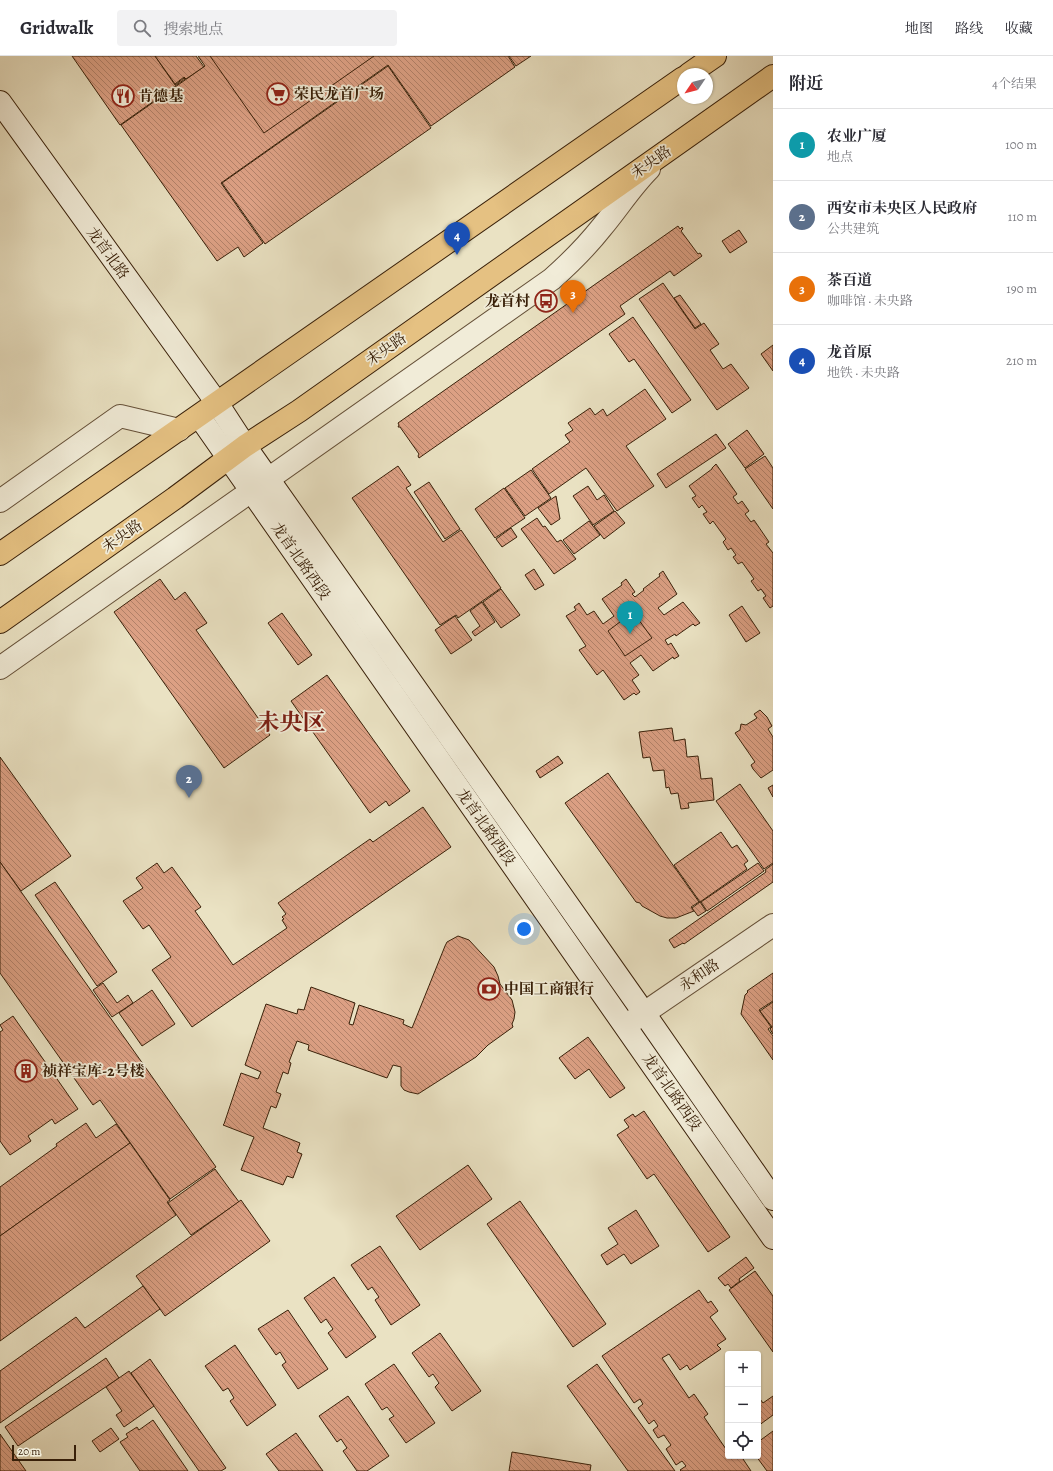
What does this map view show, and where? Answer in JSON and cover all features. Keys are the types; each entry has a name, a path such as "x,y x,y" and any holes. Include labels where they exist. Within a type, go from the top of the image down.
{"main road":[{"path":"698,68 715,56"},
{"name":"未央路","path":"0,622 175,498 237,452 299,411 773,76"},
{"path":"0,554 677,82"}],"street":[{"name":"龙首北路","path":"0,102 217,403"},
{"path":"0,668 552,279 578,255 603,226 624,197 646,172 670,149"},
{"name":"龙首北路西段","path":"217,403 237,452"},
{"path":"0,501 120,416 179,430"},
{"name":"龙首北路西段","path":"199,416 237,452 626,1026 773,1238"},
{"name":"龙首北路西段","path":"260,485 644,1013 773,1199"},
{"name":"永和路","path":"626,1026 773,925"}],"building":[{"path":"72,56 155,56 175,85 184,78 185,79 120,125"},
{"path":"155,56 196,56 204,67 186,79 184,77 175,84"},
{"path":"198,56 508,56 515,67 431,126 388,65 221,183 263,243 244,257 238,247 217,261 121,125 205,66"},
{"name":"荣民龙首广场","path":"210,56 374,56 264,133"},
{"path":"509,56 531,56 516,66"},
{"path":"388,66 431,128 265,244 222,183"},
{"path":"678,226 680,229 682,227 683,229 681,231 698,254 700,253 702,256 674,276 670,271 620,306 625,314 419,458 419,454 400,427 398,427 398,423"},
{"path":"739,230 747,242 730,253 722,241"},
{"path":"663,283 695,329 704,323 719,344 710,350 723,369 731,364 749,388 717,410 639,299"},
{"path":"680,295 701,324 695,328 674,298"},
{"path":"633,317 691,400 672,413 634,359 629,362 609,334"},
{"path":"773,345 773,371 761,354"},
{"path":"645,389 666,419 626,446 654,486 617,511 586,468 549,494 532,469 570,442 565,435 573,430 568,423 590,408 595,415 603,409 607,416"},
{"path":"747,430 764,454 745,468 728,444"},
{"path":"716,434 726,448 666,488 657,474"},
{"path":"765,456 773,468 773,509 745,469"},
{"path":"716,464 737,494 733,497 738,504 742,501 749,511 745,514 751,522 754,520 769,542 766,544 773,553 773,606 770,608 763,598 766,596 761,589 758,591 751,581 754,579 742,562 738,564 733,557 736,555 731,548 728,550 723,542 726,539 713,521 710,524 703,514 707,512 702,505 699,508 692,498 696,496 689,486 712,469"},
{"path":"398,466 411,485 406,488 443,542 461,530 501,588 458,618 456,615 440,625 352,498"},
{"path":"531,470 551,498 525,516 505,488"},
{"path":"429,482 460,529 445,539 414,492"},
{"path":"588,486 597,500 604,495 614,511 593,525 573,496"},
{"path":"504,488 525,518 495,538 475,509"},
{"path":"556,496 560,519 551,525 538,508"},
{"path":"615,511 625,523 604,539 594,526"},
{"path":"537,518 557,542 561,540 576,559 554,574 521,529"},
{"path":"589,521 600,535 574,554 563,540"},
{"path":"511,528 517,537 502,547 496,539"},
{"path":"534,569 544,585 535,590 525,575"},
{"path":"663,571 677,594 658,608 664,615 683,602 700,623 695,626 693,624 676,636 675,634 665,640 668,645 671,643 679,656 674,659 673,657 653,671 641,655 630,663 639,675 632,680 640,692 636,695 634,693 624,700 603,670 597,675 579,650 586,646 566,616 576,610 574,607 579,603 587,615 594,611 603,624 614,616 602,599 622,585 621,583 626,579 635,592 632,594 635,597 660,576 659,574"},
{"path":"160,579 175,600 185,592 207,623 196,630 270,735 224,768 114,612"},
{"path":"501,589 520,615 501,628 483,602"},
{"path":"482,602 495,622 475,636 472,632 480,626 470,611"},
{"path":"742,606 760,633 746,642 729,615"},
{"path":"633,612 652,638 625,656 608,631"},
{"path":"282,613 312,655 298,665 268,623"},
{"path":"455,616 472,640 451,654 435,630"},
{"path":"327,675 410,791 389,806 386,801 370,813 291,701"},
{"path":"760,710 767,717 772,726 768,729 773,737 773,770 761,778 751,765 755,762 735,733 740,730 741,724 746,725 757,718 754,714"},
{"path":"672,728 674,741 685,739 687,757 698,756 701,779 712,778 714,800 688,803 689,808 681,809 678,793 671,794 669,787 666,788 664,770 653,771 650,757 643,758 639,732"},
{"path":"558,756 563,763 540,778 536,771"},
{"path":"0,757 71,856 21,891 0,862"},
{"path":"608,773 699,902 691,907 694,911 676,918 667,918 660,916 636,902 565,803"},
{"path":"740,784 773,831 773,863 764,869 716,801"},
{"path":"773,785 773,797 768,788"},
{"path":"423,807 451,847 192,1027 152,970 171,957 149,925 143,929 123,901 143,888 136,878 157,863 164,873 172,867 201,907 195,911 233,965 287,928 282,920 284,919 282,917 286,914 278,903 370,839 373,842"},
{"path":"721,832 732,848 737,845 748,861 744,864 747,869 700,902 674,865"},
{"path":"0,862 216,1167 170,1199 100,1100 93,1105 0,973"},
{"path":"758,863 764,871 707,911 701,902"},
{"path":"773,864 773,882 684,944 683,943 674,948 669,940 766,872 765,870"},
{"path":"55,882 117,972 97,986 35,895"},
{"path":"700,902 706,911 698,916 692,908"},
{"path":"458,936 469,940 494,967 500,984 512,1000 515,1012 512,1024 513,1027 488,1045 476,1057 418,1094 404,1090 401,1086 401,1067 393,1065 387,1078 308,1050 309,1045 297,1041 289,1062 291,1063 288,1074 283,1072 276,1092 281,1094 276,1108 271,1106 263,1128 300,1143 297,1152 302,1154 293,1178 287,1176 283,1185 241,1170 254,1137 223,1125 241,1073 258,1079 261,1072 245,1065 266,1004 297,1014 298,1009 304,1010 311,987 355,1003 349,1024 353,1025 359,1005 404,1020 403,1024 412,1028 447,942"},
{"path":"773,973 773,1001 759,1010 771,1027 768,1029 773,1036 773,1060 741,1014 745,995 748,992 747,991"},
{"path":"103,983 117,1003 128,995 133,1003 112,1017 93,990"},
{"path":"152,990 175,1024 142,1046 119,1013"},
{"path":"773,1002 773,1034 770,1029 772,1027 760,1011"},
{"name":"祯祥宝库-2号楼","path":"13,1016 78,1109 55,1124 52,1119 28,1136 31,1141 10,1155 0,1141 0,1032 3,1030 0,1025"},
{"path":"588,1037 625,1088 610,1098 589,1069 575,1079 559,1058"},
{"path":"644,1111 730,1237 708,1252 654,1174 647,1179 617,1135 629,1127 624,1120 633,1114 635,1117"},
{"path":"86,1123 96,1138 116,1124 130,1143 0,1236 0,1187"},
{"path":"130,1143 170,1200 167,1202 176,1215 0,1341 0,1236"},
{"path":"468,1165 492,1199 420,1250 396,1216"},
{"path":"215,1169 239,1202 191,1235 168,1203"},
{"path":"241,1200 270,1241 165,1316 136,1276"},
{"path":"520,1201 606,1324 573,1347 487,1224"},
{"path":"636,1210 659,1246 631,1264 624,1254 607,1265 601,1255 618,1244 608,1228"},
{"path":"380,1246 420,1305 391,1325 375,1300 379,1297 372,1287 368,1290 351,1265"},
{"path":"746,1257 754,1268 739,1279 740,1281 731,1288 728,1284 725,1286 718,1278"},
{"path":"755,1271 773,1296 773,1352 729,1290"},
{"path":"334,1277 376,1337 346,1358 328,1333 333,1329 326,1319 321,1323 304,1298"},
{"path":"143,1286 160,1309 0,1423 0,1371 76,1317 85,1328"},
{"path":"699,1290 708,1303 711,1301 718,1311 710,1317 726,1339 717,1345 721,1349 690,1370 687,1365 680,1370 669,1354 662,1358 689,1398 694,1394 708,1414 704,1417 725,1448 725,1459 743,1459 751,1471 681,1471 680,1470 686,1466 682,1461 676,1465 666,1449 671,1445 664,1435 658,1438 653,1430 658,1426 654,1420 649,1424 638,1408 643,1404 640,1399 634,1403 602,1356"},
{"path":"288,1310 328,1369 298,1389 282,1365 286,1362 280,1352 276,1355 258,1329"},
{"path":"440,1333 481,1391 452,1411 435,1387 439,1383 433,1374 429,1377 412,1353"},
{"path":"235,1345 276,1405 247,1426 230,1401 234,1398 228,1388 223,1391 205,1366"},
{"path":"106,1358 119,1378 18,1446 5,1427"},
{"path":"150,1359 226,1468 221,1471 199,1471 131,1373"},
{"path":"394,1364 435,1423 406,1443 389,1419 394,1416 387,1407 382,1410 365,1384"},
{"path":"597,1364 675,1471 628,1471 567,1386"},
{"path":"129,1371 154,1406 124,1427 116,1415 122,1411 106,1387"},
{"path":"348,1396 389,1456 367,1471 357,1471 343,1451 347,1448 341,1439 337,1442 319,1416"},
{"path":"773,1396 773,1415 761,1424 761,1400 763,1403"},
{"path":"153,1420 188,1471 140,1471 120,1442 128,1437 126,1434 137,1427 139,1430"},
{"path":"111,1428 119,1439 100,1452 92,1441"},
{"path":"773,1431 773,1471 767,1471 758,1459 761,1459 761,1440"},
{"path":"296,1433 323,1471 279,1471 266,1454"},
{"path":"0,1434 26,1471 0,1471"},
{"path":"512,1452 591,1465 590,1471 509,1471"}],"place":[{"name":"荣民龙首广场","path":"278,94"},
{"name":"肯德基","path":"123,96"},
{"name":"龙首原","path":"457,255"},
{"name":"龙首村","path":"546,301"},
{"name":"茶百道","path":"573,313"},
{"name":"农业广厦","path":"630,634"},
{"name":"西安市未央区人民政府","path":"189,798"},
{"name":"中国工商银行","path":"489,989"},
{"name":"祯祥宝库-2号楼","path":"26,1071"}],"district":[{"name":"未央区","path":"291,722"}]}
